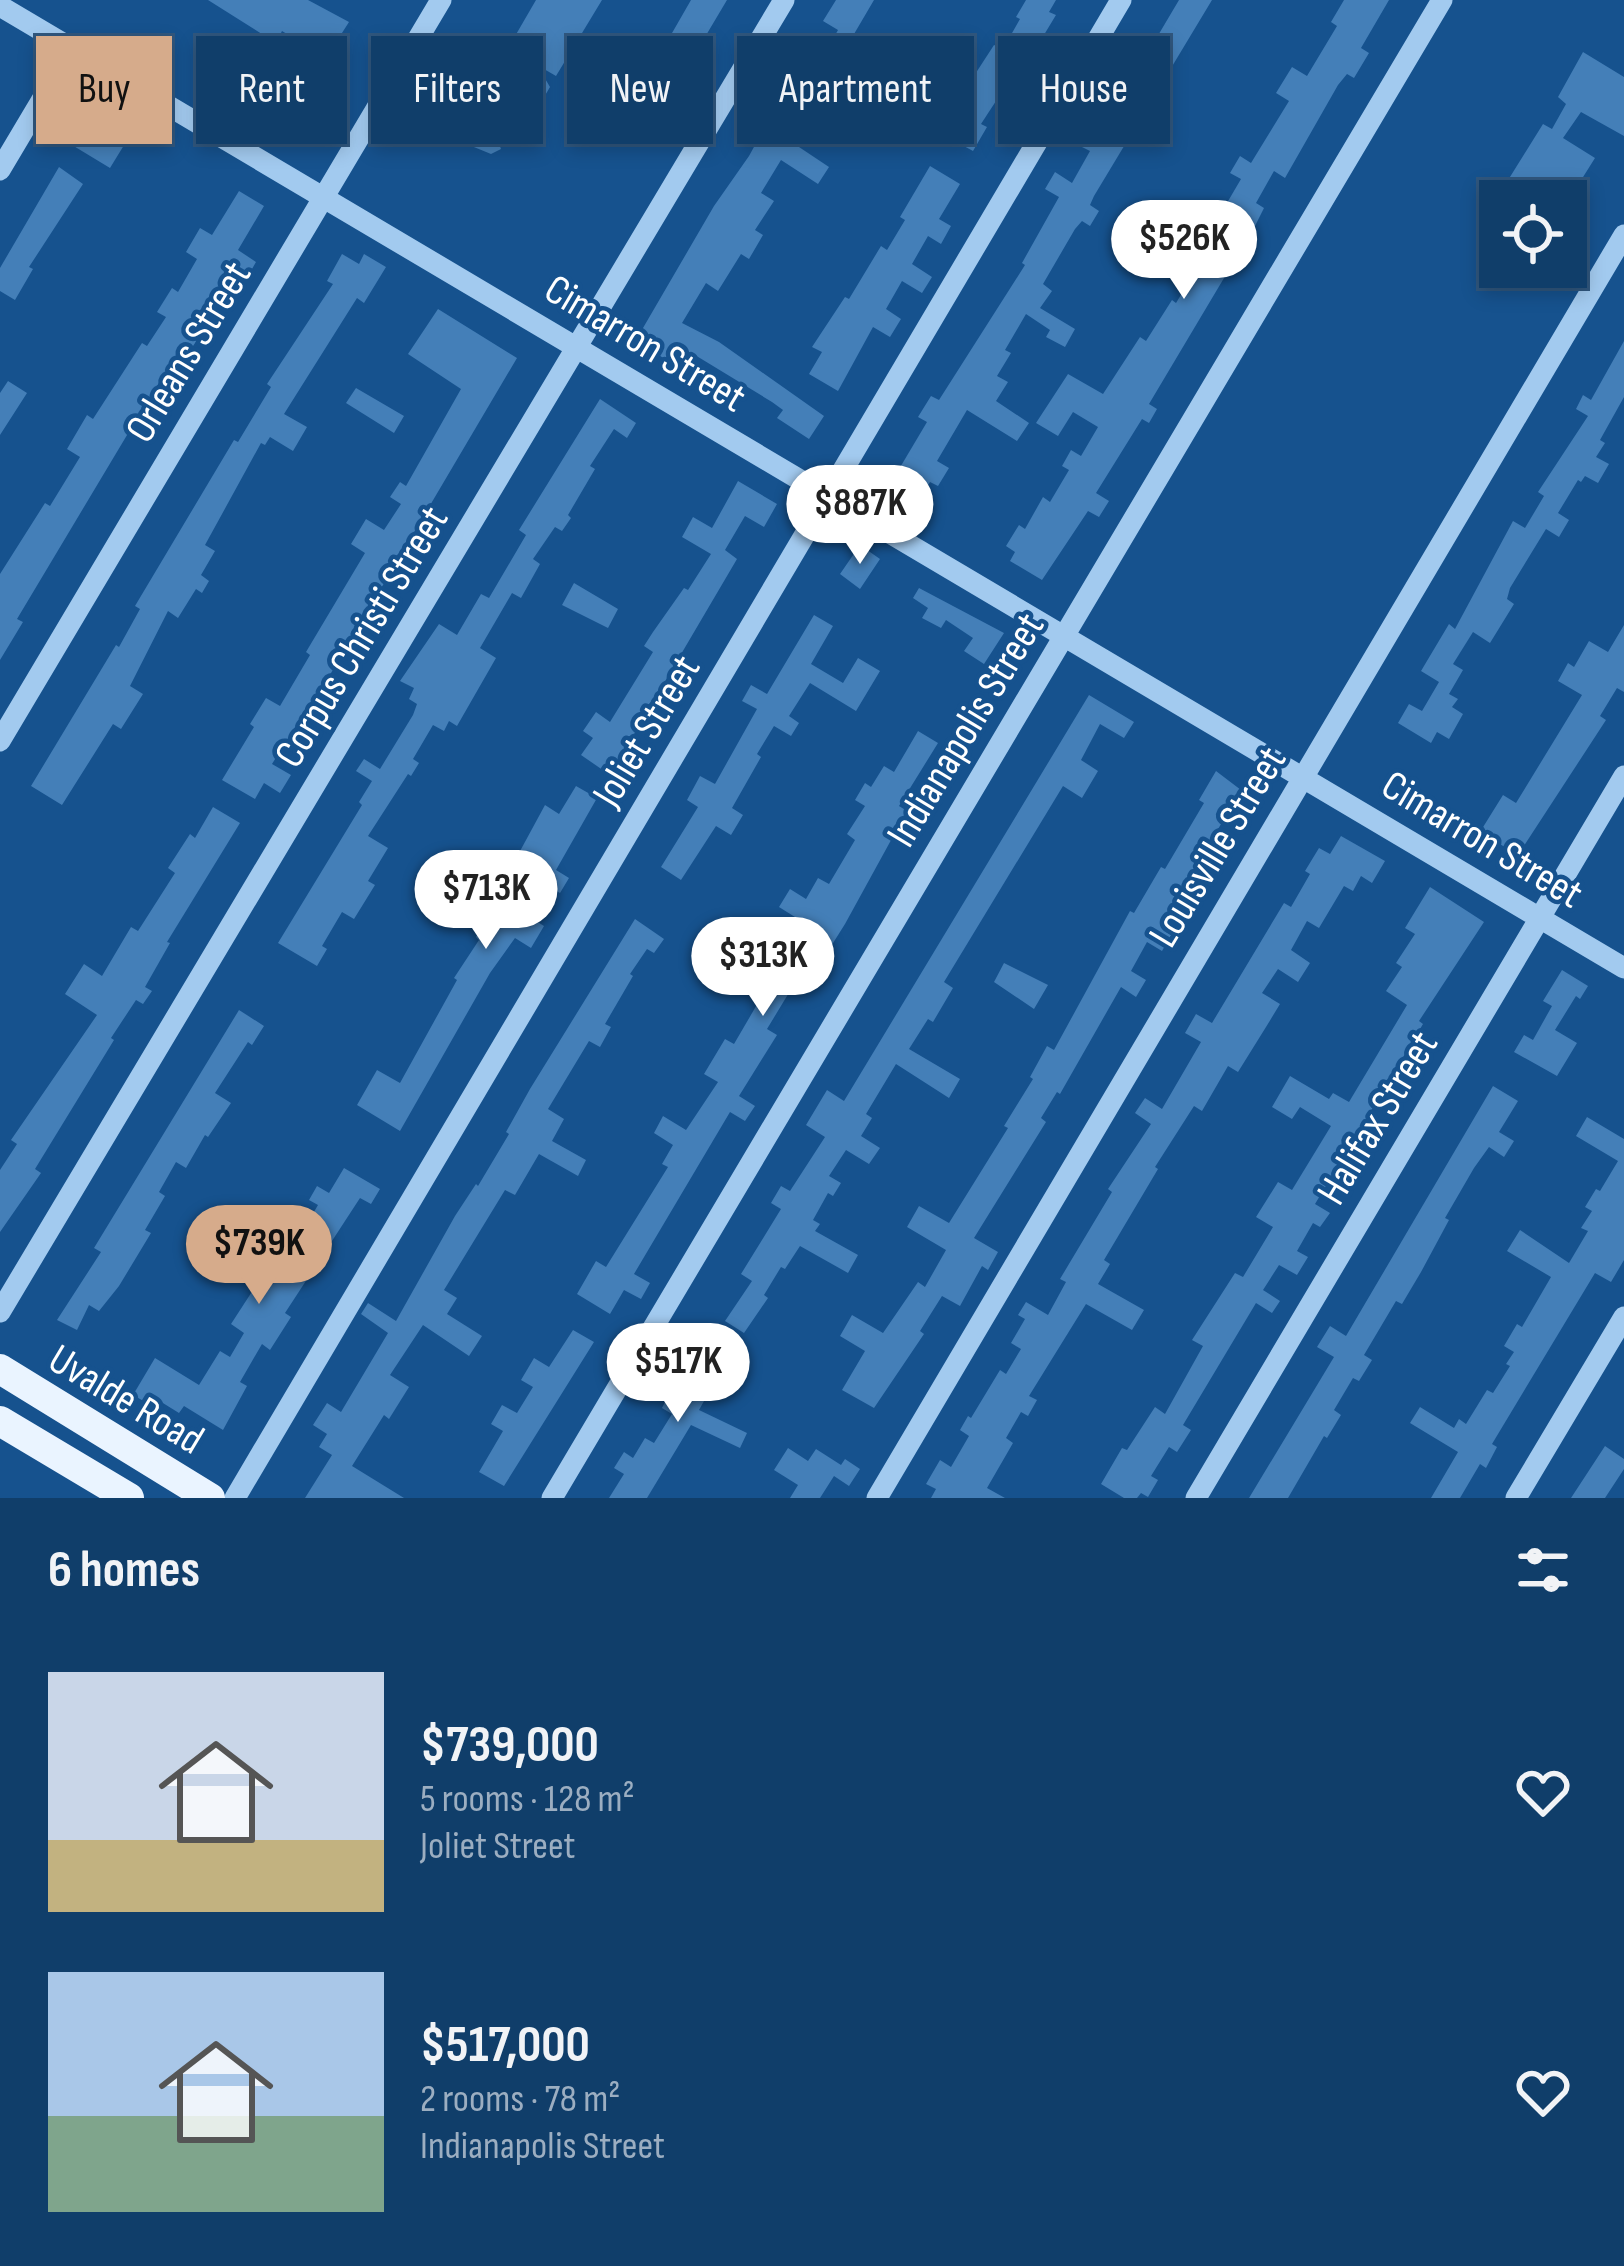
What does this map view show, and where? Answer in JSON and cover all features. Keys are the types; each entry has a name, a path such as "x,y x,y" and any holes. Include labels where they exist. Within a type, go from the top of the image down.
{"main road":[{"name":"Uvalde Road","path":"0,1369 210,1498"},
{"name":"Uvalde Road","path":"0,1421 129,1498"}],"street":[{"name":"Orleans Street","path":"0,741 441,0"},
{"name":"Corpus Christi Street","path":"0,1312 784,0"},
{"name":"Joliet Street","path":"235,1498 1121,0"},
{"name":"Indianapolis Street","path":"552,1498 1442,0"},
{"name":"Cimarron Street","path":"0,6 50,36"},
{"name":"Cimarron Street","path":"172,108 1624,968"},
{"path":"0,170 36,110"},
{"name":"Louisville Street","path":"877,1498 1624,235"},
{"name":"Halifax Street","path":"1196,1498 1624,776"},
{"path":"1516,1498 1624,1317"}],"building":[{"path":"208,0 308,0 349,22 340,36 290,36 282,31 280,36 265,36"},
{"path":"536,0 602,0 580,36 567,36 567,58 556,76 543,68 543,36 515,36"},
{"path":"691,0 727,0 706,36 670,36"},
{"path":"836,0 874,0 853,36 835,36 838,30 823,21"},
{"path":"1026,0 1056,0 1049,12 1056,15 1043,36 1010,36 1020,19 1016,17"},
{"path":"1179,0 1212,0 1170,70 1170,36 1158,36"},
{"path":"1344,0 1389,0 1361,48 1369,53 1354,78 1347,74 1338,85 1285,178 1274,171 1256,203 1264,208 1255,226 1149,404 1157,409 1149,423 1142,419 1096,493 1109,501 1099,517 1088,511 1042,580 1010,561 1015,552 1006,546 1019,525 1025,529 1043,497 1050,502 1069,470 1062,466 1071,450 1081,456 1098,427 1073,412 1058,436 1036,423 1068,374 1103,394 1140,337 1146,341 1172,300 1176,303 1207,252 1189,241 1203,216 1211,221 1220,205 1224,208 1241,179 1230,173 1240,156 1251,163 1289,101 1276,93 1292,67 1307,76 1337,26 1331,22"},
{"path":"994,45 998,47 998,98 981,124 987,127 973,151 960,144 974,144 974,76"},
{"path":"1583,52 1624,77 1624,136 1581,112 1563,138 1595,158 1581,180 1508,180 1543,124 1552,129 1566,104 1558,97"},
{"path":"73,144 125,144 110,168"},
{"path":"499,144 501,149 491,154 469,145"},
{"path":"756,144 797,144 829,167 818,184 781,160 761,193 774,201 755,230 763,235 749,259 741,254 718,291 706,283 682,323 719,342 824,416 809,439 777,418 783,410 690,352 680,369 636,340 714,206"},
{"path":"1076,144 1125,144 1090,205 1099,211 1090,226 1082,221 1075,229 1043,284 1052,291 1040,308 1075,329 1065,347 1046,337 1050,330 1026,314 1005,350 1011,353 997,376 1008,382 996,401 1029,423 1017,441 967,410 937,461 949,468 938,486 930,482 917,503 889,486 927,422 918,417 931,396 939,400 1025,265 1059,197 1045,189 1055,172 1072,183 1090,151"},
{"path":"930,166 960,184 939,219 951,226 941,244 928,236 912,264 932,277 922,293 902,281 886,309 901,319 890,337 873,327 838,391 809,374 822,352 812,347 881,246 887,250"},
{"path":"59,167 83,184 29,267 33,269 15,300 0,291 0,268"},
{"path":"239,191 264,206 238,250 256,262 248,276 235,268 225,278 208,306 222,314 211,332 205,328 179,367 172,362 150,397 159,402 151,416 142,410 17,619 23,622 0,660 0,574 80,457 67,449 87,415 93,419 142,343 147,346 166,317 157,312 172,288 178,292 197,259 186,252 200,228 212,235"},
{"path":"342,254 359,264 364,254 386,267 364,303 357,298 284,414 307,427 293,451 270,437 265,445 261,443 205,545 215,551 201,575 209,581 202,593 196,589 178,618 168,611 130,686 143,694 121,729 113,724 62,805 31,786 116,645 119,647 140,609 135,606 271,387 267,384 333,284 327,281"},
{"path":"438,309 517,358 308,712 272,764 291,775 280,793 264,783 255,799 222,780 254,727 250,724 266,698 280,706 365,553 351,544 366,519 384,530 401,504 390,497 400,482 406,486 461,389 408,354"},
{"path":"1624,341 1624,397 1596,457 1609,464 1598,483 1585,476 1578,480 1558,513 1569,520 1559,537 1546,529 1510,588 1507,599 1514,604 1490,643 1473,632 1453,664 1463,670 1449,694 1458,699 1452,707 1463,714 1449,739 1437,732 1431,743 1398,723 1409,704 1422,711 1439,682 1421,671 1449,624 1455,629 1513,521 1525,528 1544,496 1538,492 1588,416 1576,409 1583,395 1591,400"},
{"path":"8,381 27,393 0,435 0,393"},
{"path":"356,388 404,416 394,433 346,403"},
{"path":"600,399 636,423 627,438 614,429 590,466 595,469 568,515 571,518 562,531 555,527 533,559 540,564 521,598 512,593 480,648 496,658 457,726 449,721 444,731 433,725 413,759 419,763 368,836 388,848 368,881 375,885 354,919 342,912 322,946 327,949 317,966 278,943 362,805 359,802 372,781 356,771 364,759 380,769 413,715 417,704 409,699 414,688 400,681 439,624 457,635 481,594 489,598 526,535 519,530"},
{"path":"738,481 777,504 764,527 745,516 725,550 737,559 610,775 581,755 593,738 583,731 596,712 610,722 653,652 644,646 711,554 682,537 693,517 712,528"},
{"path":"860,545 880,559 860,589 840,574"},
{"path":"574,583 618,609 608,628 562,605"},
{"path":"919,588 1004,633 984,664 964,651 973,638 946,620 941,628 922,618 928,608 913,598"},
{"path":"814,615 833,626 811,664 843,683 858,658 880,671 856,711 810,683 789,716 799,723 791,736 774,726 757,754 761,757 732,808 743,815 731,835 716,826 681,880 661,867 698,807 687,800 700,776 715,784 757,709 742,701 751,685 767,694"},
{"path":"1624,625 1624,692 1617,688 1600,716 1606,720 1518,855 1480,832 1503,795 1516,803 1582,695 1558,681 1568,663 1574,667 1589,641 1608,652"},
{"path":"1089,695 1134,722 1124,738 1100,724 1081,760 1098,771 1082,798 1063,786 944,982 953,988 933,1022 928,1019 909,1049 960,1079 949,1098 896,1064 866,1114 872,1118 861,1136 880,1148 869,1164 846,1150 829,1176 841,1183 833,1196 828,1193 813,1220 820,1224 815,1231 858,1255 848,1273 800,1246 785,1269 781,1267 764,1295 768,1298 744,1333 725,1321 752,1281 741,1274 781,1209 771,1203 781,1186 790,1191 825,1137 806,1125 827,1090 844,1101"},
{"path":"918,731 938,743 899,806 907,811 845,924 823,959 813,953 767,1029 777,1035 739,1096 755,1106 745,1121 730,1112 634,1274 650,1283 641,1299 624,1290 610,1314 577,1294 596,1261 606,1267 668,1167 662,1164 673,1145 654,1133 663,1116 686,1130 718,1082 704,1074 725,1039 734,1044 769,984 752,974 767,948 780,955 796,926 792,923 795,917 779,907 790,889 806,899 818,878 829,884 855,840 847,834 865,806 855,800 865,783 871,787 884,766 894,772"},
{"path":"1216,771 1241,790 1187,882 1203,891 1195,904 1186,899 1166,932 1171,935 1162,951 1147,942 1131,971 1146,980 1136,997 1121,987 1060,1094 1041,1118 1046,1122 974,1238 998,1252 988,1270 982,1266 960,1306 942,1296 920,1331 924,1334 874,1408 842,1390 865,1351 840,1336 852,1315 883,1333 918,1282 925,1287 946,1250 907,1227 919,1206 949,1223 1008,1128 1004,1126 1047,1046 1054,1050 1130,911 1134,913 1161,867 1165,869 1204,803 1199,800"},
{"path":"576,786 597,798 556,870 569,878 560,893 546,885 528,916 544,926 531,948 515,938 400,1131 357,1105 377,1070 400,1083 479,940 476,937 483,924 474,919 486,899 497,906 514,879 507,875 545,805 559,814"},
{"path":"213,807 240,823 167,942 145,987 152,991 143,1004 136,1000 111,1038 35,1169 41,1173 0,1232 0,1170 17,1144 11,1140 97,1015 65,994 84,964 102,976 131,927 138,931 175,873 168,868 190,834 195,838"},
{"path":"1341,836 1385,861 1372,883 1361,876 1353,891 1344,886 1319,928 1307,921 1291,950 1310,963 1298,982 1278,969 1262,993 1280,1004 1238,1072 1228,1066 1202,1111 1194,1106 1104,1260 1110,1264 1098,1284 1144,1310 1132,1330 1086,1304 1029,1396 1037,1400 1028,1416 1021,1412 1006,1438 1013,1443 987,1488 1005,1498 931,1498 936,1489 926,1484 940,1460 951,1467 969,1436 960,1430 968,1416 971,1418 1000,1370 1006,1374 1021,1349 1011,1343 1025,1319 1018,1315 1026,1302 1048,1315 1066,1282 1060,1279 1112,1192 1108,1189 1151,1124 1135,1113 1145,1098 1162,1109 1201,1042 1185,1033 1196,1014 1212,1023 1284,903 1291,907 1319,848 1330,854"},
{"path":"1430,887 1484,922 1419,1021 1423,1024 1315,1204 1330,1213 1320,1227 1313,1223 1297,1251 1308,1257 1297,1275 1279,1265 1263,1290 1280,1301 1272,1313 1256,1303 1183,1425 1191,1430 1177,1452 1169,1447 1151,1476 1158,1480 1148,1497 1141,1493 1137,1498 1124,1498 1101,1484 1155,1407 1165,1414 1203,1346 1192,1340 1235,1273 1243,1277 1273,1227 1256,1217 1278,1182 1292,1190 1331,1126 1300,1107 1292,1119 1272,1107 1290,1076 1329,1099 1333,1093 1349,1102 1407,1005 1386,991 1402,967 1396,963 1415,934 1405,928"},
{"path":"635,919 664,939 654,953 647,949 605,1024 611,1027 600,1047 589,1041 548,1109 564,1119 552,1141 586,1160 578,1176 539,1154 515,1195 505,1190 444,1290 457,1298 447,1314 482,1336 469,1356 423,1325 390,1375 409,1387 389,1419 384,1415 352,1466 404,1498 305,1498 332,1455 319,1447 327,1434 313,1425 327,1403 341,1412 388,1333 361,1314 368,1303 396,1321"},
{"path":"1004,963 1048,985 1034,1009 994,982"},
{"path":"1562,970 1588,986 1580,999 1576,996 1555,1030 1577,1043 1557,1076 1514,1052 1524,1035 1533,1040 1552,1006 1543,1001"},
{"path":"239,1010 264,1026 215,1093 231,1103 186,1168 176,1162 159,1192 165,1196 145,1230 151,1233 99,1311 89,1305 77,1330 57,1320 101,1252 94,1248"},
{"path":"1493,1086 1518,1101 1499,1132 1514,1141 1504,1157 1489,1147 1474,1168 1421,1272 1402,1304 1396,1301 1364,1355 1372,1360 1359,1381 1353,1378 1334,1410 1341,1415 1288,1498 1249,1498 1334,1357 1317,1347 1330,1326 1346,1336"},
{"path":"1587,1117 1624,1139 1624,1260 1611,1282 1595,1273 1492,1444 1497,1447 1486,1468 1480,1464 1460,1498 1431,1498 1458,1452 1410,1423 1420,1407 1454,1428 1459,1419 1466,1424 1487,1390 1493,1393 1510,1366 1506,1364 1514,1352 1504,1346 1517,1324 1522,1327 1551,1277 1507,1251 1520,1230 1569,1263 1588,1231 1581,1228 1592,1211 1585,1207 1618,1161 1576,1136"},
{"path":"344,1168 380,1189 371,1204 360,1198 285,1313 291,1317 270,1350 262,1344 240,1382 247,1386 223,1430 184,1406 179,1413 158,1400 154,1407 133,1395 155,1358 199,1385 220,1351 230,1357 244,1333 231,1324 255,1287 228,1270 252,1233 288,1256 318,1205 309,1200 317,1186 329,1193"},
{"path":"573,1330 594,1342 504,1486 479,1472 503,1431 491,1424 502,1405 517,1413 533,1387 521,1380 534,1358 549,1367"},
{"path":"703,1339 729,1356 699,1410 747,1433 740,1448 691,1425 647,1498 609,1498 624,1474 614,1468 624,1452 633,1458 645,1438 654,1443 672,1414 662,1408"},
{"path":"1605,1446 1624,1459 1624,1469 1605,1498 1571,1498"},
{"path":"788,1448 808,1461 816,1449 841,1465 845,1459 860,1469 849,1486 834,1476 820,1498 790,1498 798,1485 774,1470"}]}
